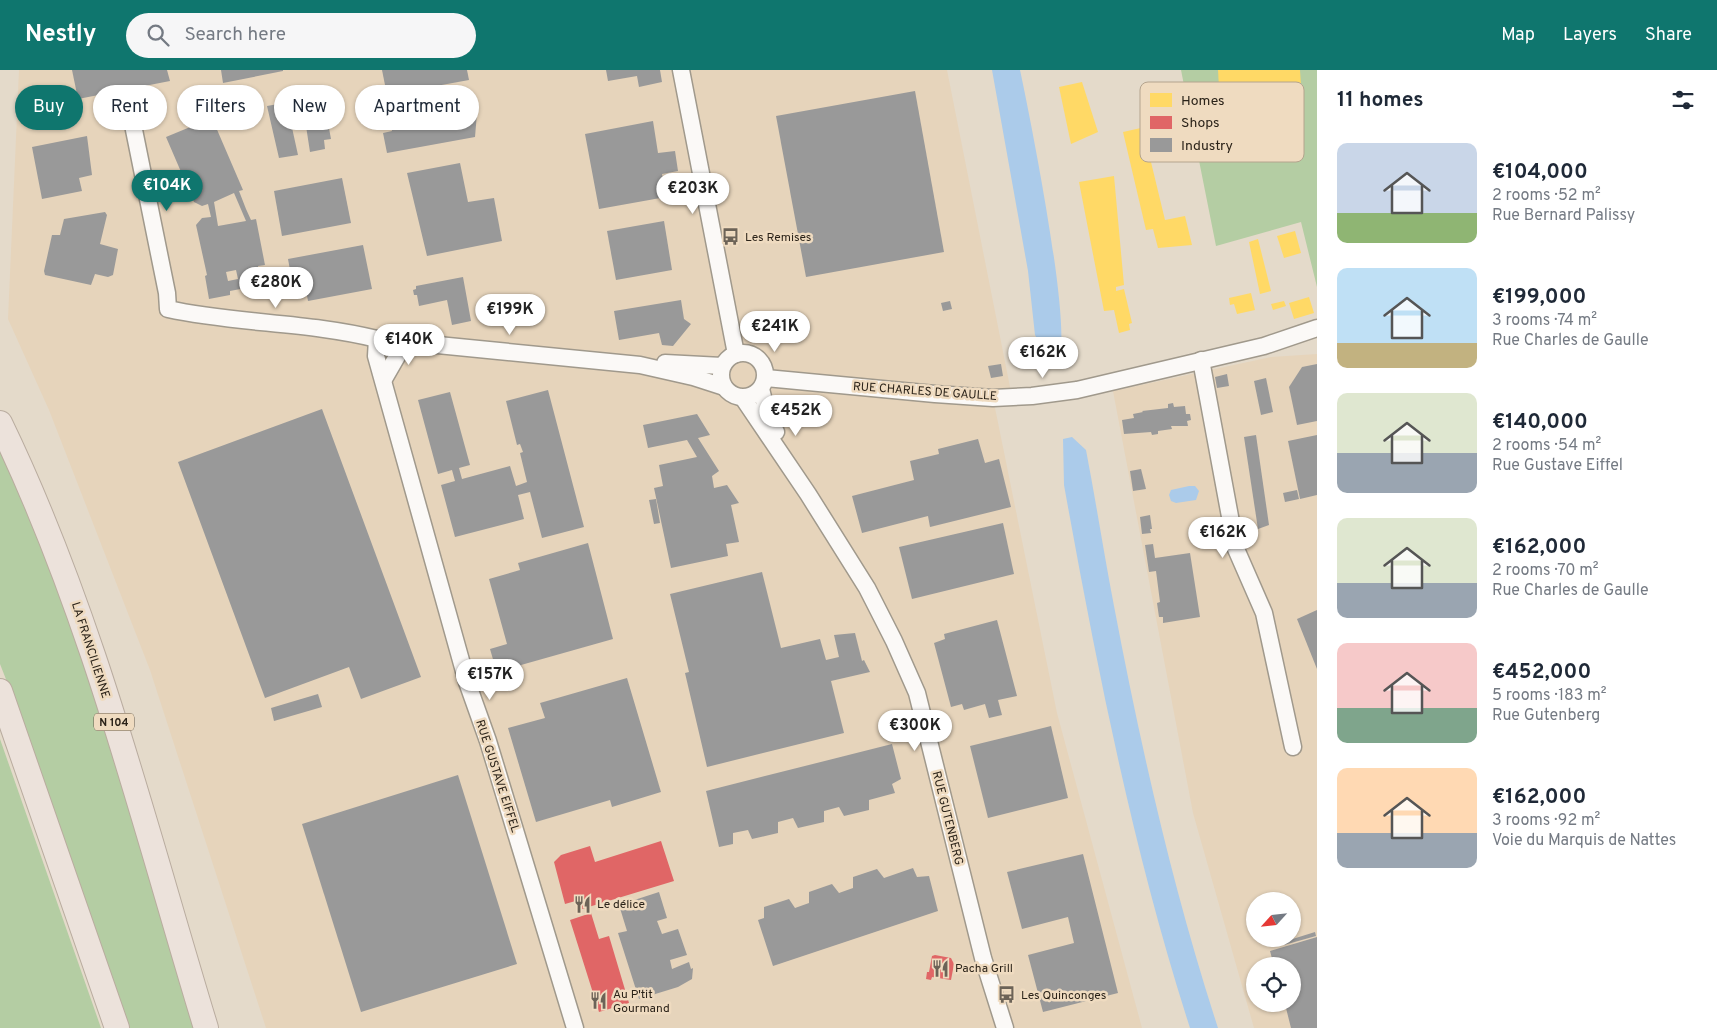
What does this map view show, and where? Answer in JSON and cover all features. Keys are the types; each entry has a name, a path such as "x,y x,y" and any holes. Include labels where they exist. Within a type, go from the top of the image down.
{"highway":[{"name":"LA FRANCILIENNE","path":"0,423 48,530 91,649 206,1028"},
{"path":"0,691 117,1028"}],"street":[{"path":"681,70 736,354"},
{"path":"134,130 168,310 252,322 349,332 377,339 640,365 693,377 724,387"},
{"name":"RUE CHARLES DE GAULLE","path":"763,383 1013,397 1077,390 1264,346 1317,328"},
{"name":"RUE GUSTAVE EIFFEL","path":"377,339 376,356 384,379 467,682 488,741 576,1028"},
{"path":"384,379 399,353 401,341"},
{"path":"640,365 663,363 722,366 736,354 744,352 756,357 762,363 763,383 750,397 743,398 729,393 721,380 722,366"},
{"path":"1201,360 1236,550 1264,614 1293,747"},
{"name":"RUE GUTENBERG","path":"763,383 768,417 808,494"},
{"name":"RUE GUTENBERG","path":"743,398 808,494 867,588 894,641 917,693 983,958 1002,1024"}],"shaded area":[{"path":"19,70 947,70 1012,397 993,398 1057,713 1142,1028 266,1028 150,670 49,410 8,319 16,130 83,130 83,85 18,85"},
{"path":"1317,354 1317,1028 1254,1028 1249,1012 1301,1012 1301,957 1246,957 1246,1000 1193,813 1113,391 1271,357"}],"green space":[{"path":"1181,70 1317,70 1317,287 1301,222 1216,246 1199,162 1304,162 1304,82 1183,82"},
{"path":"0,443 87,661 198,1028 125,1028 20,715 0,664"},
{"path":"0,739 101,1028 0,1028"}],"water":[{"path":"992,70 1020,70 1040,173 1055,268 1060,309 1061,341 1058,359 1047,355 1035,335 1028,271"},
{"path":"1072,437 1086,450 1114,606 1147,766 1172,871 1218,1028 1190,1028 1151,894 1134,827 1103,691 1064,485 1063,439"},
{"path":"1195,486 1199,491 1196,500 1176,503 1171,501 1169,495 1171,490"}],"building: Homes":[{"path":"1218,70 1300,70 1301,82 1219,82"},
{"path":"1082,82 1098,132 1071,144 1059,87"},
{"path":"1140,128 1140,162 1151,162 1165,220 1185,216 1192,245 1158,248 1153,229 1146,230 1123,132"},
{"path":"1114,176 1124,285 1116,287 1116,291 1124,289 1132,323 1129,324 1130,330 1119,333 1114,310 1104,311 1079,182"},
{"path":"1295,231 1301,253 1284,258 1277,236"},
{"path":"1258,239 1271,291 1260,294 1249,242"},
{"path":"1251,293 1255,310 1237,314 1234,304 1230,305 1229,298"},
{"path":"1309,297 1314,313 1294,319 1289,303"},
{"path":"1284,301 1286,306 1273,310 1271,304"}],"building: Shops":[{"path":"661,841 674,881 582,909 579,900 565,904 554,862 561,855 590,846 595,862"},
{"path":"591,913 599,939 609,936 629,1003 599,1012 570,920"},
{"path":"932,956 951,958 954,964 951,980 932,977 931,980 926,979"}],"building: Industry":[{"path":"72,70 167,70 170,81 150,85 93,85 93,96 83,98 83,85 75,85"},
{"path":"221,70 283,70 283,71 223,83"},
{"path":"382,70 467,70 469,80 442,85 385,85"},
{"path":"606,70 660,70 662,82 639,87 637,76 608,81"},
{"path":"915,91 944,252 806,277 776,116"},
{"path":"274,105 274,130 293,130 298,155 279,158 267,106"},
{"path":"653,121 658,153 675,151 678,171 662,174 666,197 599,209 585,134"},
{"path":"183,130 217,130 243,190 239,191 246,209 251,220 256,219 265,265 258,266 261,285 230,291 230,295 209,299 205,276 207,275 196,225 202,218 211,217 208,204 202,206 194,202 166,137","holes":["234,193 246,221 218,226 214,202","236,270 238,279 228,281 226,272"]},
{"path":"307,130 329,130 331,139 324,140 325,149 310,152"},
{"path":"476,130 475,137 387,153 383,133 392,131"},
{"path":"87,136 92,175 79,178 82,191 42,199 32,147"},
{"path":"460,163 468,202 494,198 502,241 427,256 407,173"},
{"path":"342,178 351,223 282,236 274,191"},
{"path":"105,212 107,215 100,244 118,249 113,275 108,277 95,274 91,285 45,275 44,271 52,235 60,235 64,219"},
{"path":"664,221 672,270 616,280 607,231"},
{"path":"363,245 372,289 308,301 306,290 294,292 288,259"},
{"path":"463,277 471,321 452,325 447,300 419,306 417,295 414,295 413,290 416,289 416,286"},
{"path":"681,300 684,319 691,324 673,346 662,345 659,333 619,340 614,311"},
{"path":"950,301 952,309 943,311 941,303"},
{"path":"1001,364 1003,376 991,378 988,366"},
{"path":"1317,364 1317,421 1297,425 1289,387 1302,367"},
{"path":"1227,374 1229,386 1217,388 1215,377"},
{"path":"1266,378 1273,412 1261,415 1254,381"},
{"path":"548,390 584,527 542,538 530,492 518,495 524,519 455,537 441,485 455,481 452,470 438,474 418,400 450,392 470,465 459,468 462,479 510,466 516,486 527,482 520,453 523,452 520,444 517,445 506,401"},
{"path":"1173,403 1174,407 1185,406 1186,414 1190,414 1191,420 1187,421 1188,426 1171,426 1172,429 1158,431 1158,434 1152,435 1151,432 1124,434 1122,420 1134,418 1133,414 1142,411 1168,408 1168,404"},
{"path":"322,409 421,677 361,699 349,667 265,698 178,462"},
{"path":"697,414 710,435 698,438 719,471 712,476 714,488 727,485 739,503 731,505 739,542 726,544 728,556 671,568 654,488 663,486 659,465 697,457 687,440 648,448 643,425"},
{"path":"1256,435 1269,525 1258,529 1244,437"},
{"path":"1317,435 1317,495 1300,499 1288,441"},
{"path":"978,439 985,463 999,459 1011,507 930,527 928,516 862,533 852,496 914,480 910,461 939,454 938,449"},
{"path":"1141,469 1146,489 1133,491 1130,471"},
{"path":"1297,490 1299,499 1285,502 1283,493"},
{"path":"656,499 660,523 654,524 649,500"},
{"path":"1150,515 1151,533 1142,534 1140,517"},
{"path":"1003,523 1014,574 912,599 899,547"},
{"path":"588,543 613,639 521,665 524,676 517,678 517,675 499,680 490,649 507,644 489,579 520,570 518,563"},
{"path":"1153,544 1155,558 1190,553 1200,617 1163,623 1163,617 1159,617 1157,603 1160,602 1156,571 1149,572 1145,545"},
{"path":"762,572 781,648 820,639 826,660 839,657 834,635 855,633 862,661 864,660 870,672 831,681 844,733 707,767 685,673 689,672 670,594"},
{"path":"1317,610 1317,669 1297,619"},
{"path":"997,620 1017,696 998,700 1002,715 989,718 985,704 964,710 962,704 951,707 934,643 945,639 944,634"},
{"path":"627,678 661,792 612,807 610,800 536,822 508,728 545,718 540,703"},
{"path":"318,694 322,707 274,721 271,708"},
{"path":"1051,726 1068,798 988,818 970,746"},
{"path":"892,744 901,779 892,784 895,793 869,800 869,810 844,816 839,807 824,811 824,822 798,828 793,818 778,822 778,833 752,839 748,830 733,833 733,844 719,847 706,791"},
{"path":"458,775 517,964 361,1012 302,824"},
{"path":"1083,854 1118,993 1043,1012 1028,955 1074,943 1068,917 1022,929 1007,872"},
{"path":"913,868 917,877 929,876 938,911 773,966 758,920 764,918 764,907 789,899 795,908 809,903 809,892 832,884 839,893 853,888 853,877 877,869 884,878"},
{"path":"659,892 667,918 657,921 662,934 678,929 687,955 670,960 672,969 689,962 691,969 693,968 692,979 678,987 639,999 618,933 627,931 619,905"},
{"path":"1315,932 1316,936 1301,940 1301,936"},
{"path":"1317,937 1317,1028 1291,1028 1287,1012 1301,1012 1301,957 1272,957 1270,951 1280,948 1301,948 1301,942"}],"place":[{"name":"Les Remises","path":"731,237"},
{"name":"Le délice","path":"583,904"},
{"name":"Pacha Grill","path":"941,968"},
{"name":"Les Quinconges","path":"1007,995"},
{"name":"Au P'tit Gourmand","path":"599,1001"}]}
